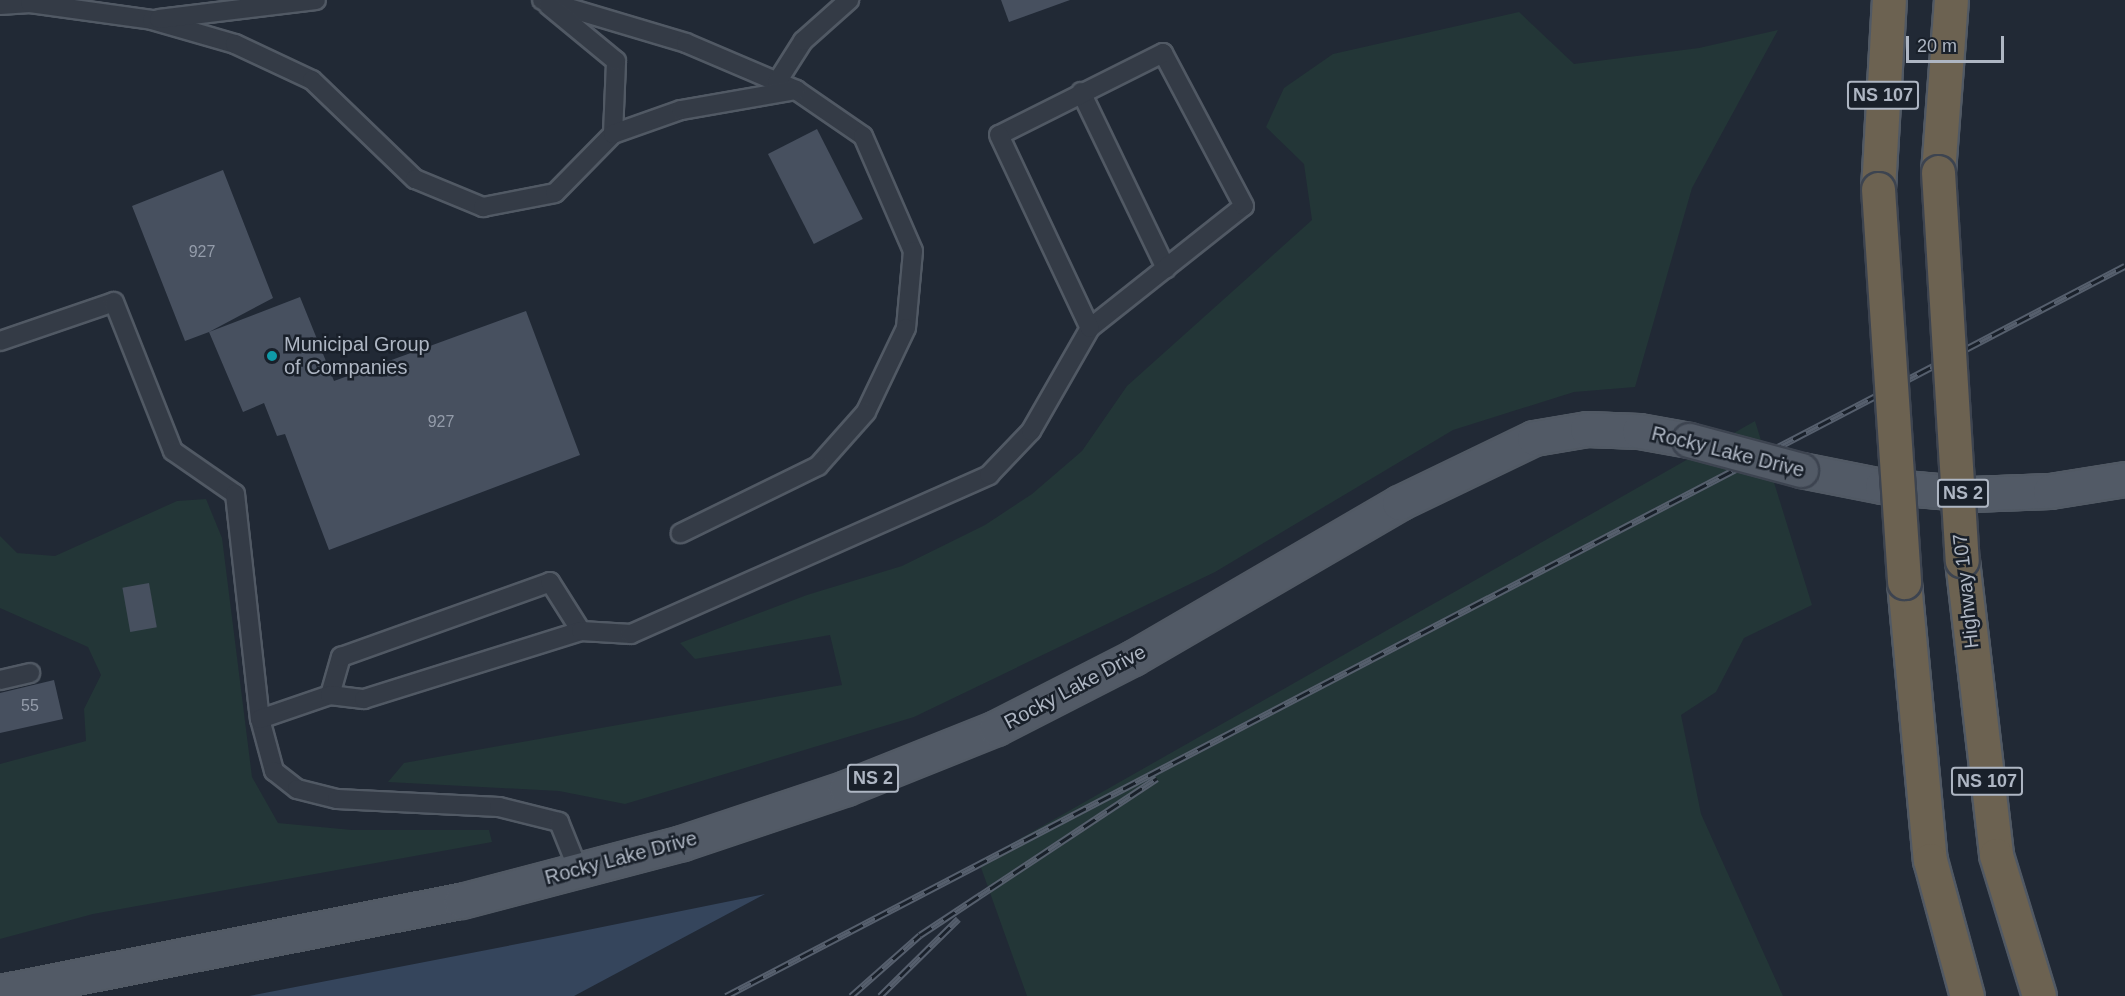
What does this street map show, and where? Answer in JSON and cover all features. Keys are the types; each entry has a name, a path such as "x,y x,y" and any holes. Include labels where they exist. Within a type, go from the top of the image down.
{"highway":[{"name":"NS 107","path":"1889,0 1878,189 1904,582 1930,860 1967,996"},
{"name":"Highway 107","path":"1951,0 1938,172 1962,560 1996,855 2039,996"}],"main road":[{"name":"Rocky Lake Drive","path":"0,992 461,901 682,843 846,788 996,728 1133,658 1399,503 1534,438 1587,429 1639,431 1689,440 1801,470 1882,486 1971,494 2050,491 2125,479"}],"lane":[{"path":"152,20 316,0"},
{"path":"613,134 616,61 542,0 686,43 796,90 863,136 890,192 913,251 906,328 866,412 818,466 681,533"},
{"path":"777,82 803,41 849,0"},
{"path":"0,4 31,2 152,20 235,44 312,80 415,179 483,207 555,193 613,134 681,110 796,90"},
{"path":"260,719 330,695 364,699 581,632 631,634 989,475 1031,431 1090,328 1244,206 1163,53 999,135 1090,328"},
{"path":"1081,92 1166,269"},
{"path":"0,341 114,302 173,452 235,494 260,719 274,771 297,789 337,799 499,807 560,822 578,869"},
{"path":"330,695 341,657 550,582 581,632"},
{"path":"0,680 30,673"}],"shaded area":[{"path":"1519,12 1574,64 1699,48 1778,30 1692,188 1635,387 1574,392 1453,430 1215,572 914,717 625,804 559,791 388,782 404,763 842,685 830,635 695,659 680,643 807,595 902,566 985,525 1032,494 1082,451 1127,386 1312,220 1304,164 1266,127 1284,88 1333,54"},
{"path":"1755,421 1812,605 1744,638 1716,692 1681,715 1701,814 1783,996 1027,996 979,862"},
{"path":"206,499 222,538 252,777 278,823 352,830 489,830 492,842 93,914 0,939 0,764 86,741 84,709 101,675 88,647 0,608 0,536 17,553 55,556 177,501"}],"water":[{"path":"765,894 574,996 249,996 543,939"}],"building":[{"path":"1001,0 1070,0 1009,22"},
{"path":"817,129 863,219 814,244 768,154"},
{"path":"223,170 273,298 209,332 185,341 132,206"},
{"path":"300,297 334,381 526,311 580,455 329,550 285,434 277,436 264,403 243,412 209,332"},
{"path":"149,583 157,627 130,632 122,588"},
{"path":"54,680 63,719 0,733 0,693"}],"railway":[{"path":"726,996 2125,266"},
{"path":"851,996 920,935 1157,778"},
{"path":"880,996 958,919"}],"place":[{"name":"Municipal Group of Companies","path":"272,356"}]}
